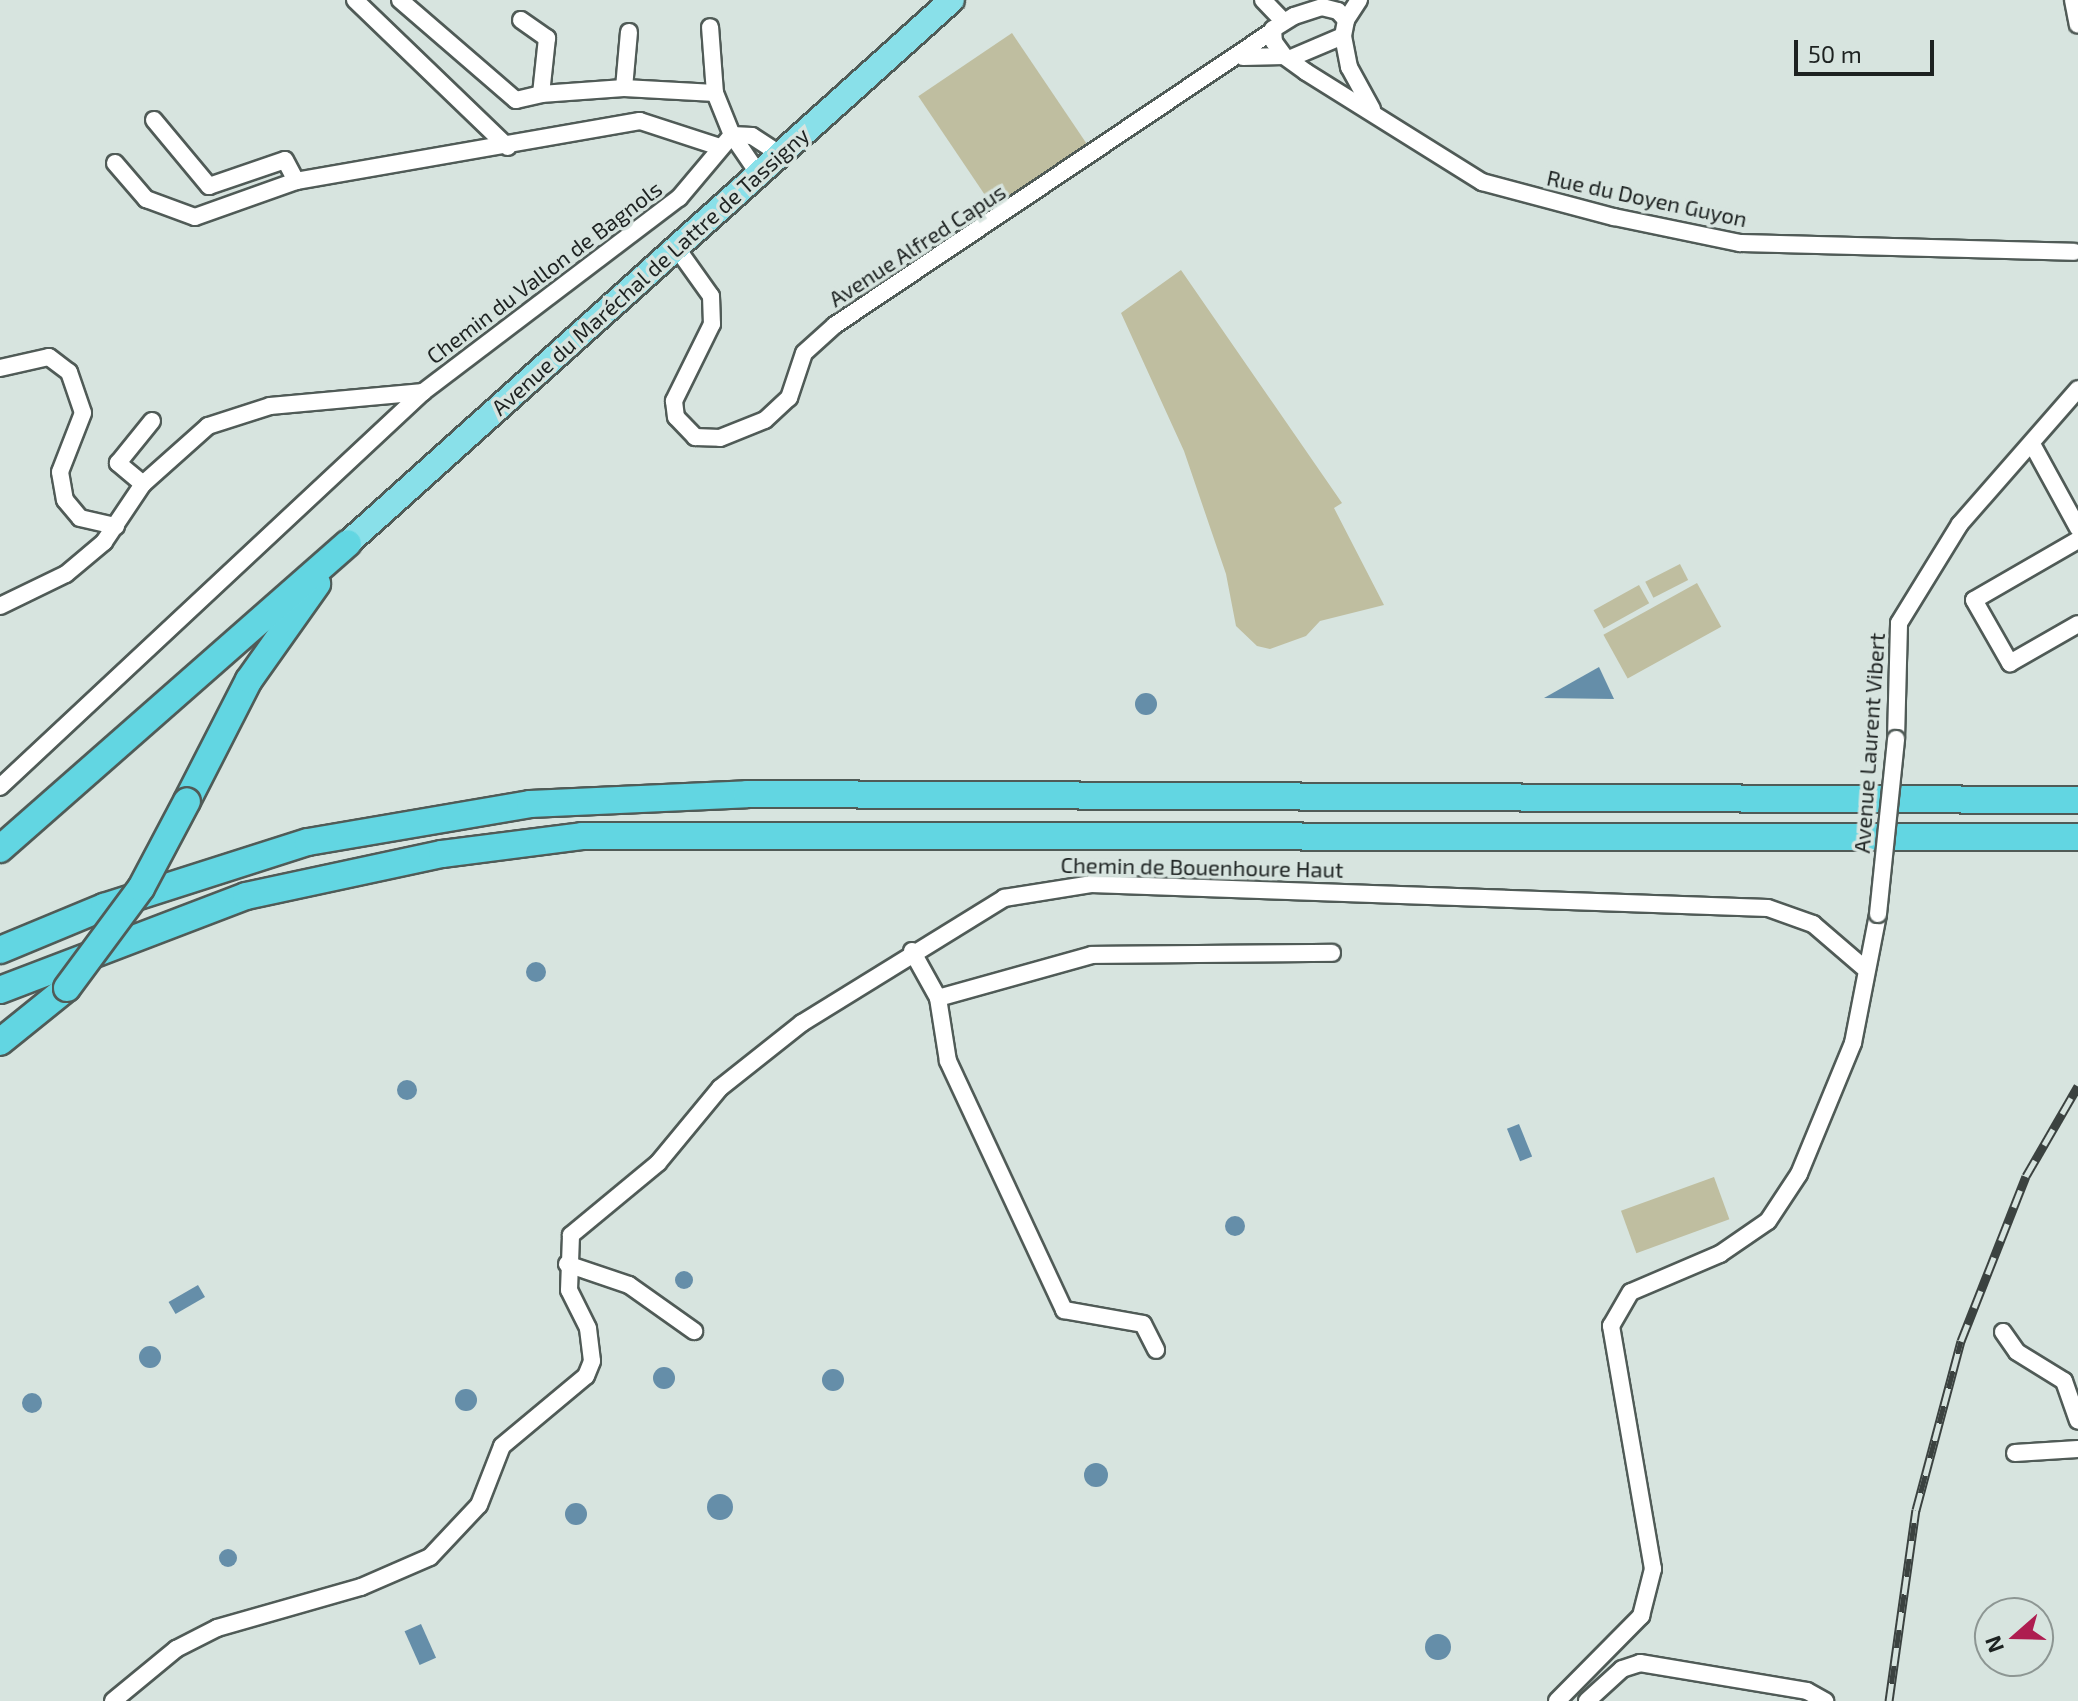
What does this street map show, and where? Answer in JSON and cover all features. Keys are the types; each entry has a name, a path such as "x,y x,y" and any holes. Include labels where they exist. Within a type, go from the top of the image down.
{"highway":[{"path":"0,1042 67,988 141,888 249,680 348,543"},
{"path":"0,849 348,543"},
{"path":"0,950 118,902 308,842 530,804 747,794 2078,800"},
{"path":"0,990 246,896 442,854 582,836 2078,837"}],"main road":[{"name":"Avenue du Maréchal de Lattre de Tassigny","path":"348,543 952,0"}],"street":[{"path":"355,0 508,147"},
{"path":"400,0 516,100 541,94 624,88 715,93"},
{"path":"1263,0 1278,27 1287,57"},
{"path":"1243,57 1287,57 1344,28 1359,0"},
{"path":"2073,0 2078,25"},
{"path":"1243,57 1278,27 1332,3 1344,28"},
{"path":"521,20 547,38 541,94"},
{"path":"710,27 715,93 732,135 758,173"},
{"name":"Rue du Doyen Guyon","path":"1344,28 1349,67 1375,114"},
{"path":"624,88 629,32"},
{"name":"Avenue Alfred Capus","path":"676,247 711,296 712,324 674,401 676,417 695,437 720,438 765,420 789,398 804,353 835,325 1047,187 1138,115 1243,57"},
{"name":"Rue du Doyen Guyon","path":"1287,57 1482,182 1740,243 2077,252"},
{"path":"154,120 209,186 285,160 296,181"},
{"path":"115,163 146,199 195,217 296,181 508,147 640,121 717,146"},
{"path":"732,135 752,136 780,154"},
{"name":"Chemin du Vallon de Bagnols","path":"0,606 66,574 116,526 143,484 208,426 270,406 423,392 679,198 713,162 717,146 732,135"},
{"path":"0,368 49,357 69,372 83,413 60,472 65,500 80,518 116,526"},
{"name":"Avenue Laurent Vibert","path":"1557,1701 1628,1634 1652,1582 1651,1539 1611,1326 1631,1292 1720,1254 1768,1221 1799,1174 1853,1043 1863,967 1878,914 1896,739 1899,623 1960,524 2078,389"},
{"path":"0,787 423,392"},
{"path":"143,484 118,463 152,421"},
{"path":"2032,444 2078,528"},
{"path":"2078,540 1974,600 2010,663 2078,624"},
{"name":"Chemin de Bouenhoure Haut","path":"567,1264 571,1235 658,1163 720,1088 843,992 1004,898 1091,884 1768,908 1813,924 1863,967"},
{"path":"912,951 938,998 948,1061 1064,1310 1143,1324 1156,1350"},
{"path":"938,998 1092,955 1332,953"},
{"path":"113,1701 176,1649 217,1628 361,1587 430,1557 479,1505 502,1446 586,1376 588,1328 569,1290 567,1264 629,1285 694,1331"},
{"path":"2003,1332 2017,1352 2064,1381 2078,1421"},
{"path":"2015,1453 2078,1449"},
{"path":"1587,1701 1622,1669 1640,1663 1807,1691 1825,1701"}],"green space":[{"path":"1012,33 1088,146 994,209 918,96"},
{"path":"1181,270 1342,503 1334,508 1384,605 1320,621 1306,636 1270,649 1257,646 1236,626 1226,574 1184,451 1121,313"},
{"path":"1680,564 1688,580 1653,598 1645,582"},
{"path":"1697,583 1721,627 1628,679 1603,635"},
{"path":"1639,585 1649,603 1604,629 1594,610"},
{"path":"1714,1177 1729,1219 1636,1253 1621,1211"}],"water":[{"path":"1599,667 1614,699 1544,698"},
{"path":"1146,693 1154,696 1157,704 1154,712 1146,715 1138,712 1135,704 1138,696"},
{"path":"536,962 543,965 546,972 543,979 536,982 529,979 526,972 529,965"},
{"path":"407,1080 414,1083 417,1090 414,1097 407,1100 400,1097 397,1090 400,1083"},
{"path":"1519,1124 1532,1156 1520,1161 1507,1129"},
{"path":"1231,1216 1239,1216 1245,1226 1239,1236 1231,1236 1225,1230 1225,1222"},
{"path":"680,1271 688,1271 693,1280 691,1287 680,1289 675,1284 675,1276"},
{"path":"198,1285 205,1297 176,1314 169,1302"},
{"path":"150,1346 158,1349 161,1357 158,1365 150,1368 142,1365 139,1357 142,1349"},
{"path":"660,1367 668,1367 675,1378 668,1389 660,1389 653,1382 653,1374"},
{"path":"833,1369 841,1372 844,1380 841,1388 833,1391 825,1388 822,1380 825,1372"},
{"path":"462,1389 470,1389 477,1400 470,1411 462,1411 455,1404 455,1396"},
{"path":"32,1393 39,1396 42,1403 39,1410 32,1413 25,1410 22,1403 25,1396"},
{"path":"1096,1463 1105,1466 1108,1475 1105,1484 1096,1487 1087,1484 1084,1475 1087,1466"},
{"path":"720,1494 729,1498 733,1507 729,1516 720,1520 711,1516 707,1507 711,1498"},
{"path":"576,1503 584,1506 587,1514 584,1522 576,1525 568,1522 565,1514 568,1506"},
{"path":"228,1549 237,1558 228,1567 219,1558"},
{"path":"421,1624 436,1658 420,1665 405,1631"},
{"path":"1438,1634 1447,1638 1451,1647 1447,1656 1438,1660 1429,1656 1425,1647 1429,1638"}],"railway":[{"path":"1889,1701 1916,1510 1961,1341 2026,1176 2078,1086"}]}
